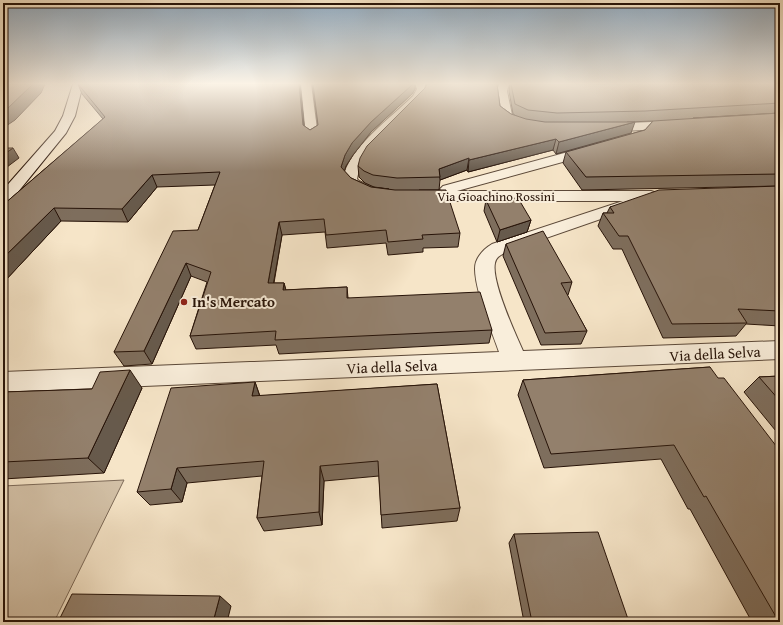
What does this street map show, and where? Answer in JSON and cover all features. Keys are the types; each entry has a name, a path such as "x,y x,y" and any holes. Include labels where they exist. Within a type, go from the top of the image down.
{"street":[{"path":"3,200 60,133 69,113"},
{"path":"309,113 312,136"},
{"path":"388,196 360,189 352,182 350,174 360,155 402,113"},
{"path":"506,113 506,116 514,122 535,128"},
{"path":"589,129 688,124"},
{"path":"627,140 638,134 641,127"},
{"name":"Via Gioachino Rossini","path":"515,362 485,278 485,262 488,256 499,248 658,196 414,196 604,146"},
{"name":"Via della Selva","path":"3,382 699,355 780,350"},
{"path":"699,355 718,380"}],"shaded area":[{"path":"124,480 54,622 3,622 3,486"}],"building":[{"path":"102,113 302,113 303,125 310,130 318,125 317,113 381,113 352,143 345,155 341,167 351,178 371,187 395,190 446,190 460,233 422,235 423,239 388,242 386,230 326,235 324,219 279,222 268,283 284,283 283,290 347,287 347,298 480,292 492,330 275,340 276,331 190,336 211,272 186,263 144,351 114,352 173,231 198,230 220,172 152,175 122,209 54,208 3,258 3,205 105,117"},
{"path":"400,113 510,113 526,119 545,122 635,122 559,142 556,139 469,160 469,158 439,169 440,177 397,178 373,175 364,171 358,166 360,158 367,146"},
{"path":"780,113 780,174 586,177 566,152 645,130 653,121"},
{"path":"3,148 13,148 3,155"},
{"path":"780,186 780,311 738,309 747,323 672,324 628,236 619,236 603,213 614,213 610,207 659,190"},
{"path":"518,198 531,220 500,230 486,200"},
{"path":"543,231 572,282 561,283 587,331 545,333 506,244"},
{"path":"710,367 718,378 724,378 780,451 780,622 706,496 704,497 674,445 551,454 523,380"},
{"path":"130,370 88,458 3,462 3,392 92,389 100,372"},
{"path":"780,376 780,401 759,377"},
{"path":"255,382 252,396 437,384 460,508 381,515 378,461 320,466 319,512 257,518 264,461 177,468 171,489 137,492 171,388"},
{"path":"598,532 629,622 532,622 514,534"},
{"path":"72,594 220,596 213,622 58,622"}],"place":[{"name":"In's Mercato","path":"184,302"}]}
